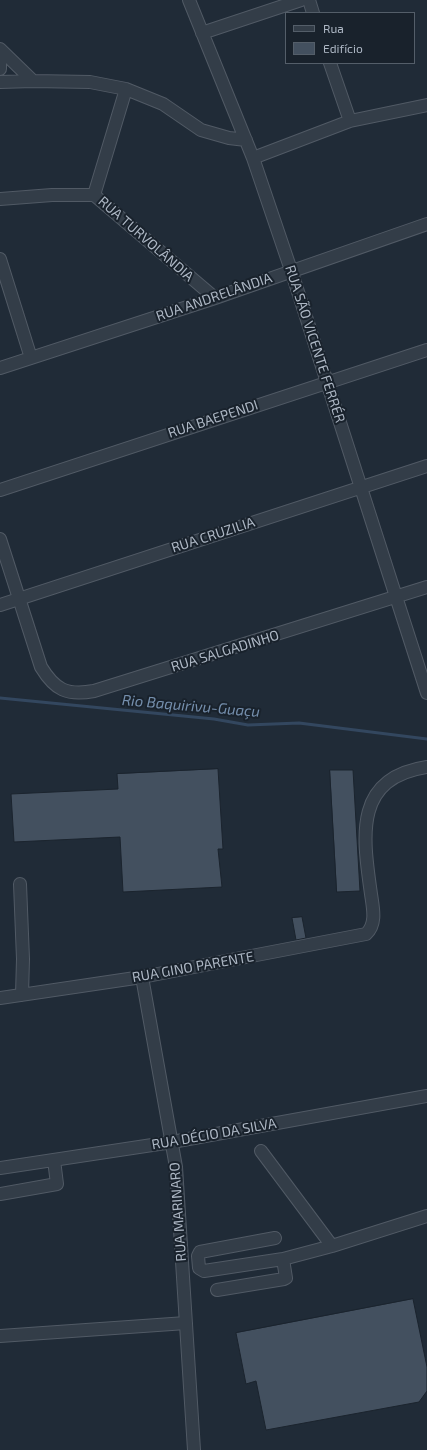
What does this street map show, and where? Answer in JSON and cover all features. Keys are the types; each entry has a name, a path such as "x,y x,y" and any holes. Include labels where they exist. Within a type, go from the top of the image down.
{"street":[{"name":"RUA SÃO VICENTE FERRÉR","path":"189,0 253,158 362,487 427,693"},
{"path":"202,33 301,0"},
{"path":"309,0 313,12"},
{"path":"0,49 0,69"},
{"path":"0,49 33,81"},
{"path":"330,64 350,121"},
{"path":"0,82 90,82 126,89 163,104 201,130 229,138 246,140"},
{"path":"94,195 126,89"},
{"path":"253,158 350,121 427,105"},
{"name":"RUA TURVOLÂNDIA","path":"0,199 52,195 94,195 215,298"},
{"name":"RUA ANDRELÂNDIA","path":"0,368 215,298 291,270 427,224"},
{"path":"0,259 31,358"},
{"name":"RUA BAEPENDI","path":"0,490 427,350"},
{"name":"RUA CRUZILIA","path":"0,605 427,466"},
{"name":"RUA SALGADINHO","path":"0,539 41,667 54,685 72,693 82,693 427,587"},
{"name":"RUA GINO PARENTE","path":"0,998 142,977 366,934 371,930 374,916 365,848 366,822 373,797 385,783 396,776 427,767"},
{"path":"20,884 23,959 22,995"},
{"name":"RUA MARINARO","path":"142,977 176,1167 194,1450"},
{"name":"RUA DÉCIO DA SILVA","path":"0,1168 172,1142 427,1096"},
{"path":"262,1151 332,1246"},
{"path":"0,1194 56,1184 54,1160"},
{"path":"275,1238 200,1252 198,1256 199,1268 204,1271 283,1259 332,1246 427,1216"},
{"path":"217,1290 284,1279 286,1278 283,1259"},
{"path":"0,1336 186,1323"}],"building":[{"path":"218,769 223,849 218,849 222,887 123,892 120,837 14,842 11,794 118,789 117,774"},
{"path":"330,770 353,770 360,891 337,892"},
{"path":"302,917 306,938 296,940 292,918"},
{"path":"413,1299 427,1367 427,1391 419,1402 266,1430 256,1381 246,1384 236,1333"}],"waterway":[{"name":"Rio Baquirivu-Guaçu","path":"0,698 214,719 248,725 299,723 427,739"}]}
